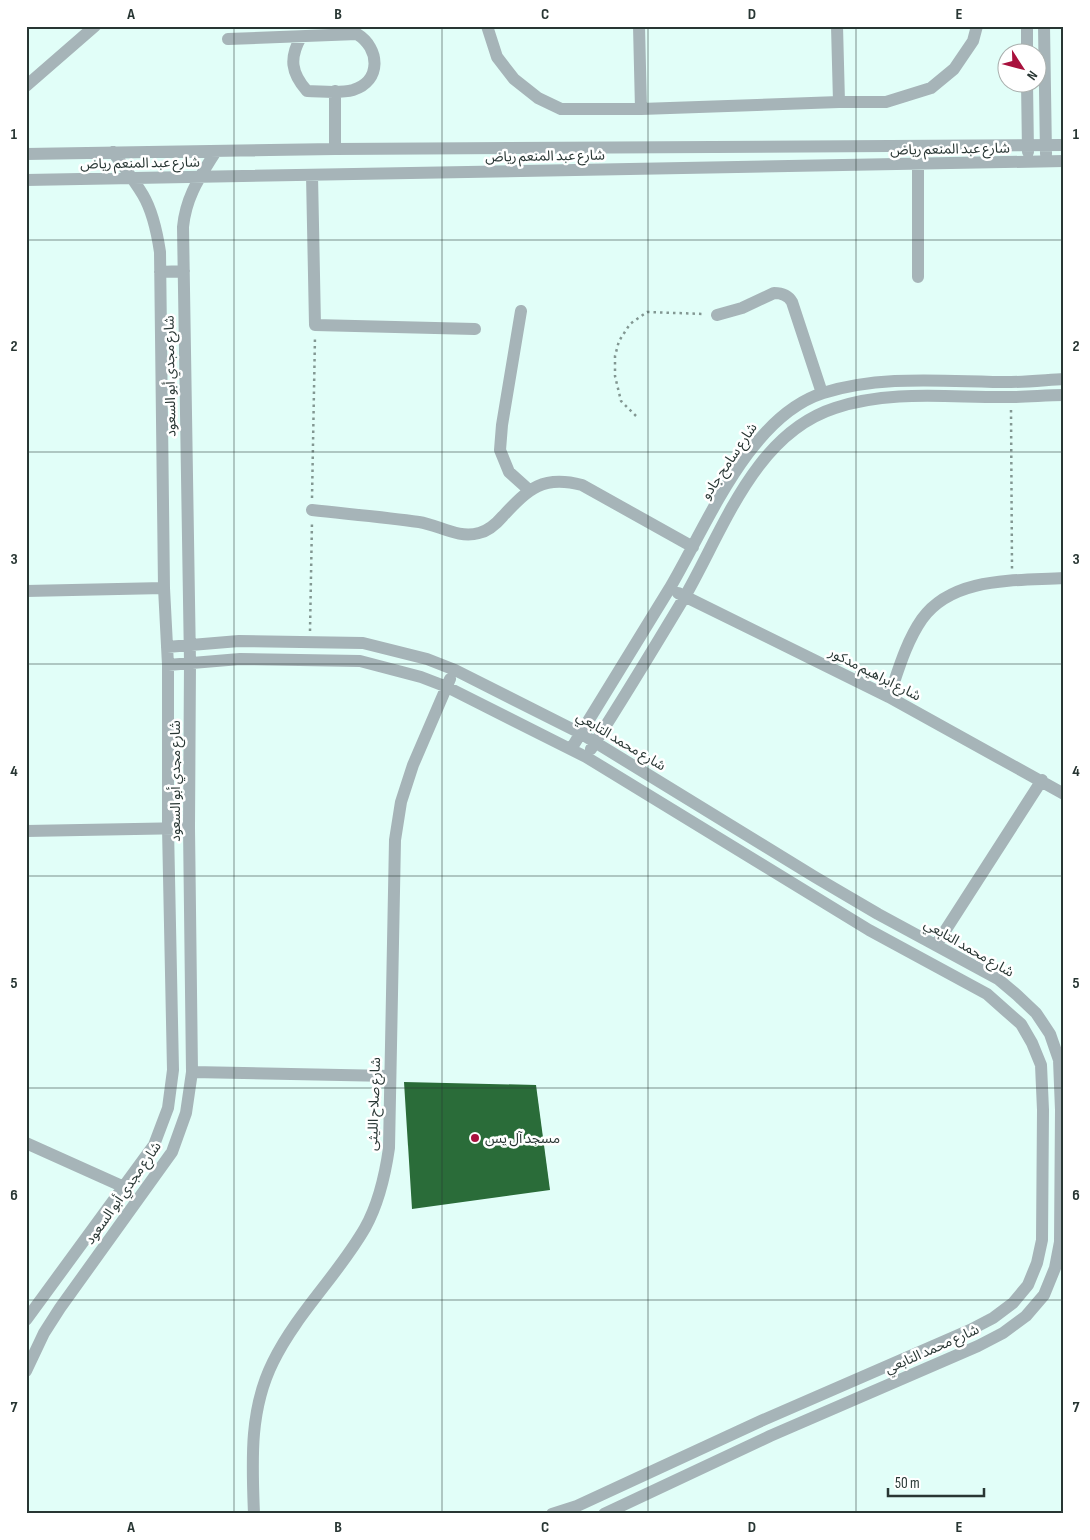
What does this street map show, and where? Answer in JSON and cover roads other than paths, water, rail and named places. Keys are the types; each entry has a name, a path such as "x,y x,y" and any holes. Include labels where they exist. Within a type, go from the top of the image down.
{"street":[{"path":"26,86 95,26"},
{"path":"488,26 497,57 514,79 538,98 561,109 641,109 886,102 931,88 954,69 973,41 977,26"},
{"path":"638,26 641,109"},
{"path":"837,26 839,102"},
{"path":"1026,26 1027,42"},
{"path":"1044,26 1046,162"},
{"path":"228,39 356,34 365,38 371,46 375,64 373,73 368,81 352,90 306,91 294,71 295,47 301,37"},
{"path":"335,91 335,149"},
{"path":"1027,92 1029,162"},
{"name":"شارع عبد المنعم رياض","path":"26,154 335,149 1064,145"},
{"name":"شارع مجدي أبو السعود","path":"26,1371 44,1333 60,1308 172,1152 186,1113 192,1072 189,828 190,644 184,214 190,195 199,177 216,151"},
{"name":"شارع مجدي أبو السعود","path":"26,1320 154,1145 168,1108 173,1070 160,252 157,232 143,195 113,152"},
{"name":"شارع عبد المنعم رياض","path":"26,180 1064,161"},
{"path":"918,165 918,277"},
{"path":"312,175 316,325 475,329"},
{"path":"160,272 184,271"},
{"path":"717,314 742,308 774,293 789,297 822,393"},
{"path":"521,311 502,425 500,450 509,472 529,490"},
{"name":"شارع سامح جادو","path":"571,748 669,589 747,455 768,428 795,407 822,393 860,384 895,380 1012,382 1064,379"},
{"name":"شارع سامح جادو","path":"586,757 685,596 758,465 780,440 806,420 834,408 863,400 899,396 1011,397 1064,394"},
{"path":"312,510 422,522 460,534 479,533 496,525 529,490 550,481 566,481 582,485 693,547"},
{"path":"889,697 922,619 938,602 958,590 981,584 1064,578"},
{"path":"26,591 164,588"},
{"name":"شارع ابراهيم مدكور","path":"669,589 889,697 1042,780 1064,794"},
{"name":"شارع محمد التابعي","path":"167,647 239,641 362,642 428,659 455,670 596,742 878,914 998,979 1036,1013 1050,1034 1059,1060 1063,1210 1055,1268 1044,1295 1026,1316 1003,1333 978,1346 770,1436 604,1514"},
{"name":"شارع محمد التابعي","path":"168,665 240,659 360,661 421,677 447,687 571,748 869,930 987,994 1021,1024 1028,1036 1040,1065 1043,1110 1042,1240 1037,1263 1028,1285 1013,1302 993,1318 970,1330 763,1420 577,1506 552,1514"},
{"name":"شارع صلاح الليثى","path":"254,1514 252,1450 254,1420 261,1391 272,1363 286,1336 352,1249 366,1226 377,1201 385,1175 389,1148 395,840 401,802 412,765 455,670"},
{"path":"936,945 1042,780"},
{"path":"26,831 189,828"},
{"path":"869,930 878,914"},
{"path":"192,1072 390,1076"},
{"path":"26,1143 124,1186"},
{"path":"1042,1212 1063,1210"}],"place":[{"name":"مسجد آل يس","path":"475,1138"}]}
